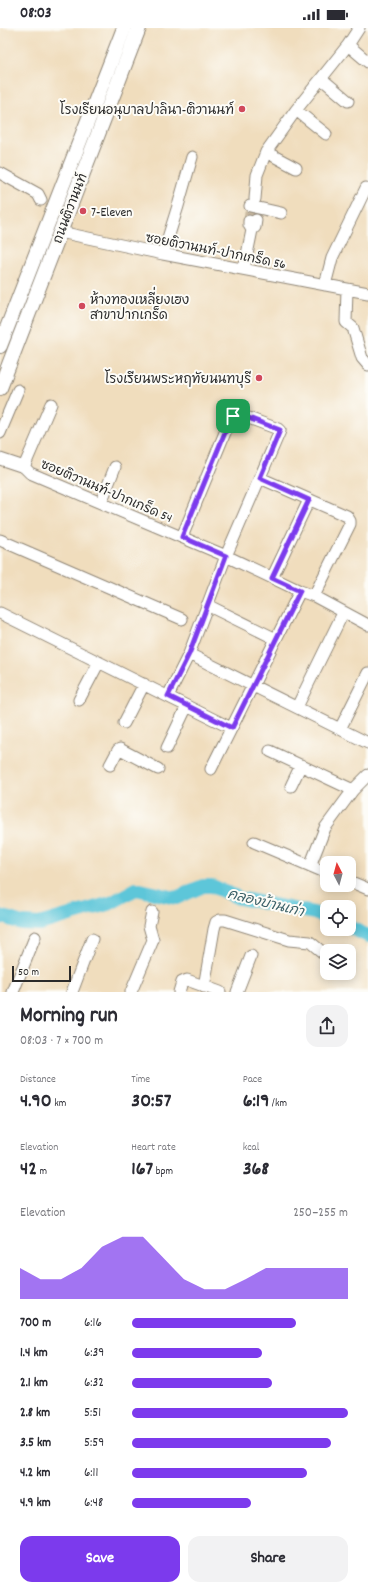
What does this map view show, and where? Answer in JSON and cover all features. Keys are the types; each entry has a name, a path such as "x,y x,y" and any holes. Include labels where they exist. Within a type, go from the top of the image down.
{"main road":[{"name":"ถนนติวานนท์","path":"0,346 124,28"},
{"name":"ถนนติวานนท์","path":"0,388 140,28"}],"street":[{"path":"244,269 253,213 256,175 266,152 296,110 348,45 358,28"},
{"path":"348,45 368,62"},
{"path":"322,79 348,101"},
{"path":"296,110 326,134"},
{"path":"266,152 296,168"},
{"path":"163,254 192,157"},
{"path":"0,173 38,194 41,200 54,206"},
{"path":"325,285 332,258 366,188"},
{"path":"253,213 281,213"},
{"name":"ซอยติวานนท์-ปากเกร็ด 56","path":"60,232 163,254 368,293"},
{"path":"346,289 346,322 353,328 362,358 368,365"},
{"path":"0,433 18,390"},
{"path":"27,470 51,404"},
{"path":"168,696 189,654 226,556 280,430 238,414 231,418 182,537"},
{"name":"ซอยติวานนท์-ปากเกร็ด 54","path":"0,458 226,556 300,591 314,596 368,626"},
{"name":"ซอยติวานนท์-ปากเกร็ด 54","path":"0,466 20,474 27,470"},
{"path":"101,503 116,467"},
{"path":"260,478 347,516 350,521 350,524 314,596"},
{"path":"272,578 309,500"},
{"path":"0,540 182,619"},
{"path":"211,769 300,591"},
{"path":"207,605 276,639"},
{"path":"0,613 232,728"},
{"path":"297,707 343,613"},
{"path":"189,654 368,743"},
{"path":"79,700 99,662"},
{"path":"340,728 368,673"},
{"path":"124,723 144,684"},
{"path":"167,748 188,706"},
{"path":"110,765 120,749 158,769"},
{"path":"270,751 353,790"},
{"path":"291,786 301,765"},
{"path":"310,866 325,828 353,790 368,775"},
{"path":"254,842 320,870"},
{"path":"356,884 368,889"},
{"path":"131,992 153,940 149,926 152,912"},
{"path":"204,987 214,929 216,922 220,920 225,920 289,940 310,942 320,950"},
{"path":"13,992 35,937"},
{"path":"72,992 92,939"},
{"path":"237,992 252,956"},
{"path":"179,992 184,980 220,992"}],"waterway":[{"name":"คลองบ้านเก่า","path":"0,916 22,923 39,924 111,903 136,889 176,898 203,886 212,886 239,898 320,915"},
{"name":"คลองบ้านเก่า","path":"356,930 368,936"}],"tunnel":[{"path":"249,221 250,212"}],"place":[{"name":"โรงเรียนอนุบาลปาลินา-ติวานนท์","path":"242,109"},
{"name":"7-Eleven","path":"83,211"},
{"name":"ห้างทองเหลี่ยงเฮง สาขาปากเกร็ด","path":"82,306"},
{"name":"โรงเรียนพระหฤทัยนนทบุรี","path":"259,378"}],"route":[{"path":"238,414 280,430 260,478 309,500 272,578 300,591 232,728 168,696 189,654 226,556 182,537 233,416 238,414"}]}
